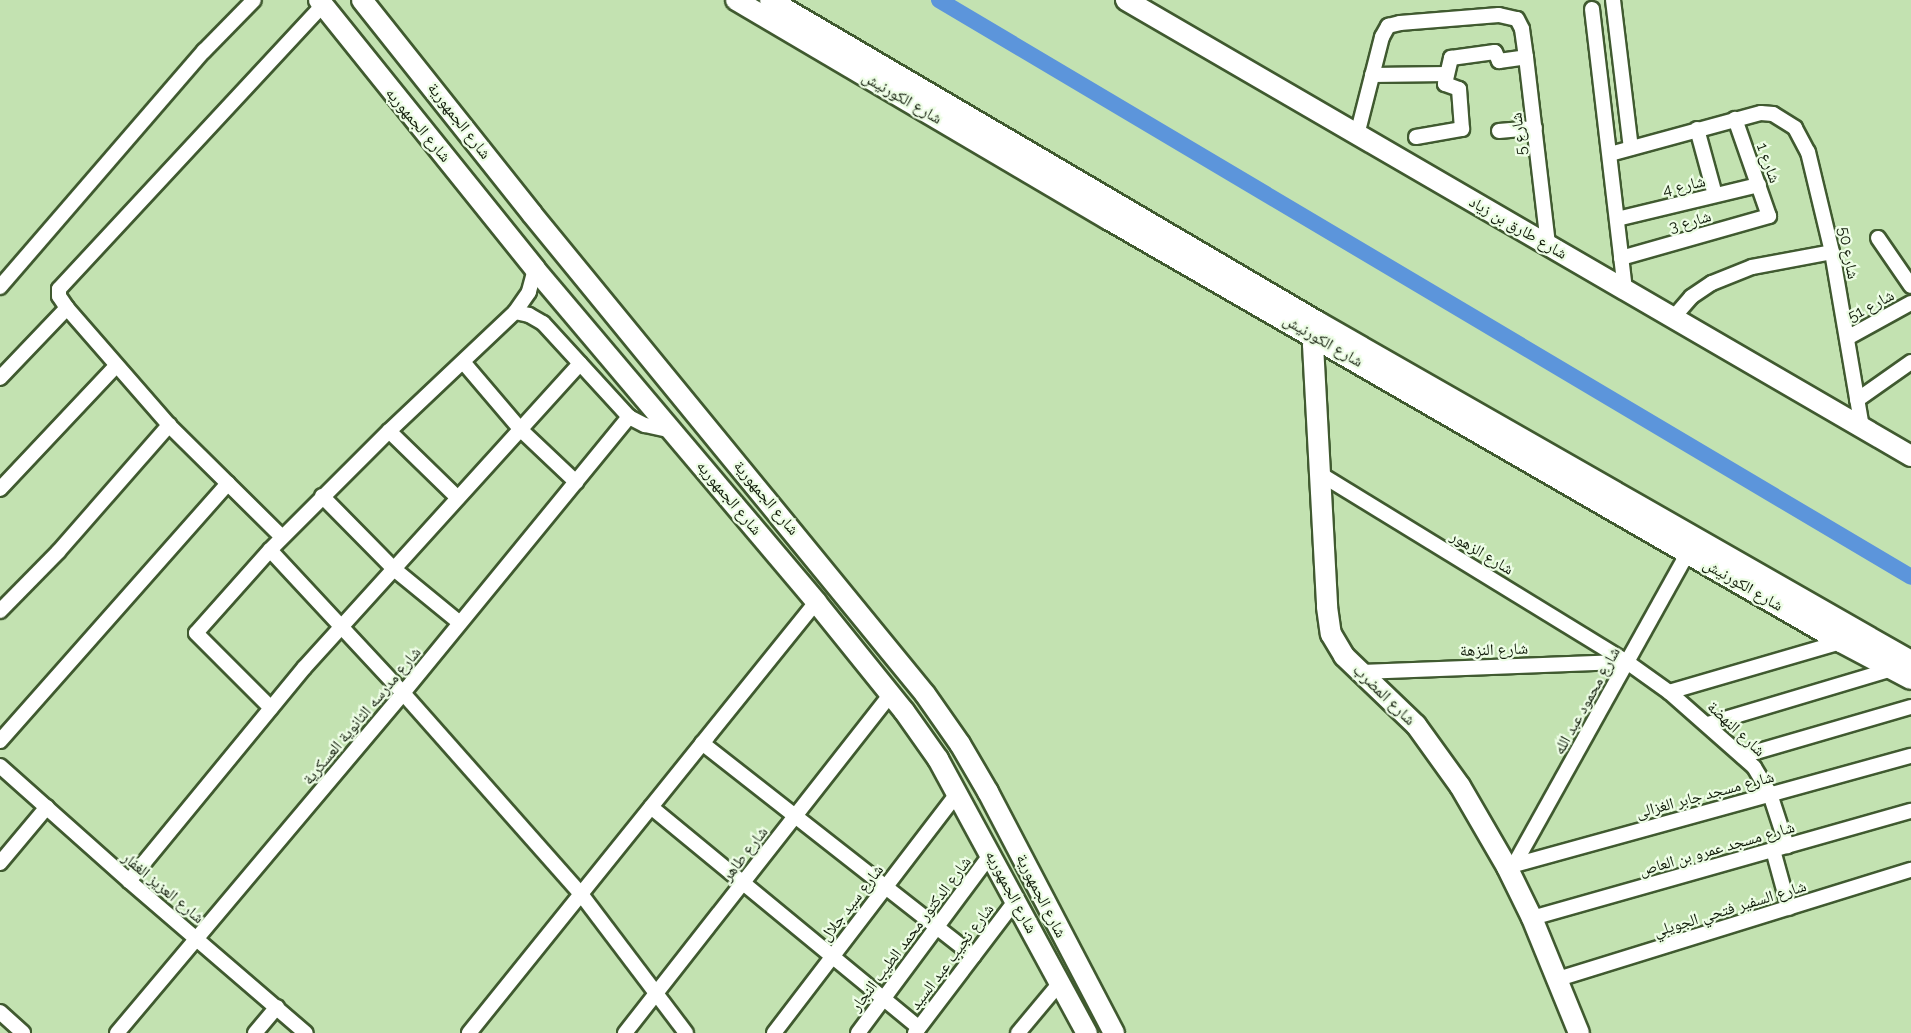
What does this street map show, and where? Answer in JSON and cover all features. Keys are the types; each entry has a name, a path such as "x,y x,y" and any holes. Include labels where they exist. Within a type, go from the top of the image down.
{"main road":[{"name":"شارع الجمهورية","path":"362,0 918,686 960,744 1114,1033"},
{"name":"شارع الكورنيش","path":"736,0 1108,219 1316,329 1911,661"},
{"name":"شارع الكورنيش","path":"770,0 1688,553 1841,642 1911,679"},
{"name":"شارع طارق بن زياد","path":"1126,0 1862,427 1909,451"},
{"name":"شارع الجمهوريه","path":"321,3 535,269 891,694 938,759 1087,1033"},
{"path":"585,328 599,320 609,306"},
{"name":"شارع المضرب","path":"1316,329 1320,474 1328,621 1337,646 1344,656 1416,725 1439,754 1511,866 1579,1033"},
{"path":"608,355 617,341 631,334"}],"street":[{"path":"0,287 204,51 254,0"},
{"path":"1613,0 1631,148"},
{"path":"282,537 169,425 116,366 59,296 61,284 321,3"},
{"path":"1592,9 1625,290"},
{"name":"شارع 5","path":"1372,75 1382,37 1388,26 1393,24 1499,15 1517,19 1522,29 1526,57 1548,245"},
{"path":"1416,137 1462,129 1459,89 1446,85 1452,57 1495,52 1499,61 1526,57"},
{"path":"1357,135 1372,75 1447,74"},
{"name":"شارع 50","path":"1735,118 1761,113 1773,114 1785,119 1803,139 1832,252 1862,427"},
{"path":"1610,154 1735,118"},
{"name":"شارع 1","path":"1735,118 1769,213 1767,217"},
{"path":"1499,131 1534,128"},
{"path":"1697,129 1715,195"},
{"name":"شارع 4","path":"1617,219 1759,185"},
{"name":"شارع 3","path":"1621,258 1767,217"},
{"path":"1878,238 1911,286"},
{"path":"1673,318 1691,297 1712,283 1752,267 1832,252"},
{"path":"271,708 196,633 322,496 515,312 529,292 535,269"},
{"name":"شارع 51","path":"1847,338 1911,303"},
{"path":"0,378 67,308"},
{"path":"515,312 529,315 543,323 629,417 645,425 673,431"},
{"path":"1857,400 1911,362"},
{"path":"464,363 521,430 576,482"},
{"path":"129,881 304,668 580,364"},
{"path":"0,489 116,366"},
{"name":"شارع مدرسه الثانوية العسكرية","path":"117,1033 403,693 629,417"},
{"path":"0,611 57,552 169,425"},
{"path":"388,431 458,498"},
{"name":"شارع الزهور","path":"1320,474 1627,662"},
{"path":"0,741 228,483"},
{"path":"322,496 394,569 460,623"},
{"path":"270,550 403,693 581,894 686,1033"},
{"name":"شارع محمود عبد الله","path":"1511,866 1688,553"},
{"path":"469,1033 816,602"},
{"path":"1669,692 1841,642"},
{"name":"شارع النزهة","path":"1362,672 1627,662"},
{"name":"شارع النهضة","path":"1627,662 1708,724 1754,767 1770,794 1787,846"},
{"path":"1708,724 1892,669"},
{"name":"شارع طاهر","path":"625,1033 891,694"},
{"path":"1742,756 1911,707"},
{"path":"702,743 974,956"},
{"name":"شارع مسجد جابر الغزالى","path":"1511,866 1911,756"},
{"name":"شارع العزيز الغفار","path":"0,766 129,881 306,1033"},
{"name":"شارع سيد جلال","path":"774,1033 957,794"},
{"path":"0,863 47,807"},
{"path":"651,807 884,998 917,1030"},
{"name":"شارع مسجد عمرو بن العاص","path":"1532,918 1911,812"},
{"path":"1773,850 1789,908"},
{"name":"شارع الدكتور محمد الطيب النجار","path":"858,1033 991,854"},
{"name":"شارع السفير فتحي الجويلي","path":"1558,979 1911,870"},
{"name":"شارع نجيب عبد السيد","path":"917,1030 1016,900"},
{"path":"1018,1033 1059,984"},
{"path":"255,1033 277,1007"},
{"path":"0,1012 23,1033"}],"waterway":[{"path":"939,0 1911,577"}]}
